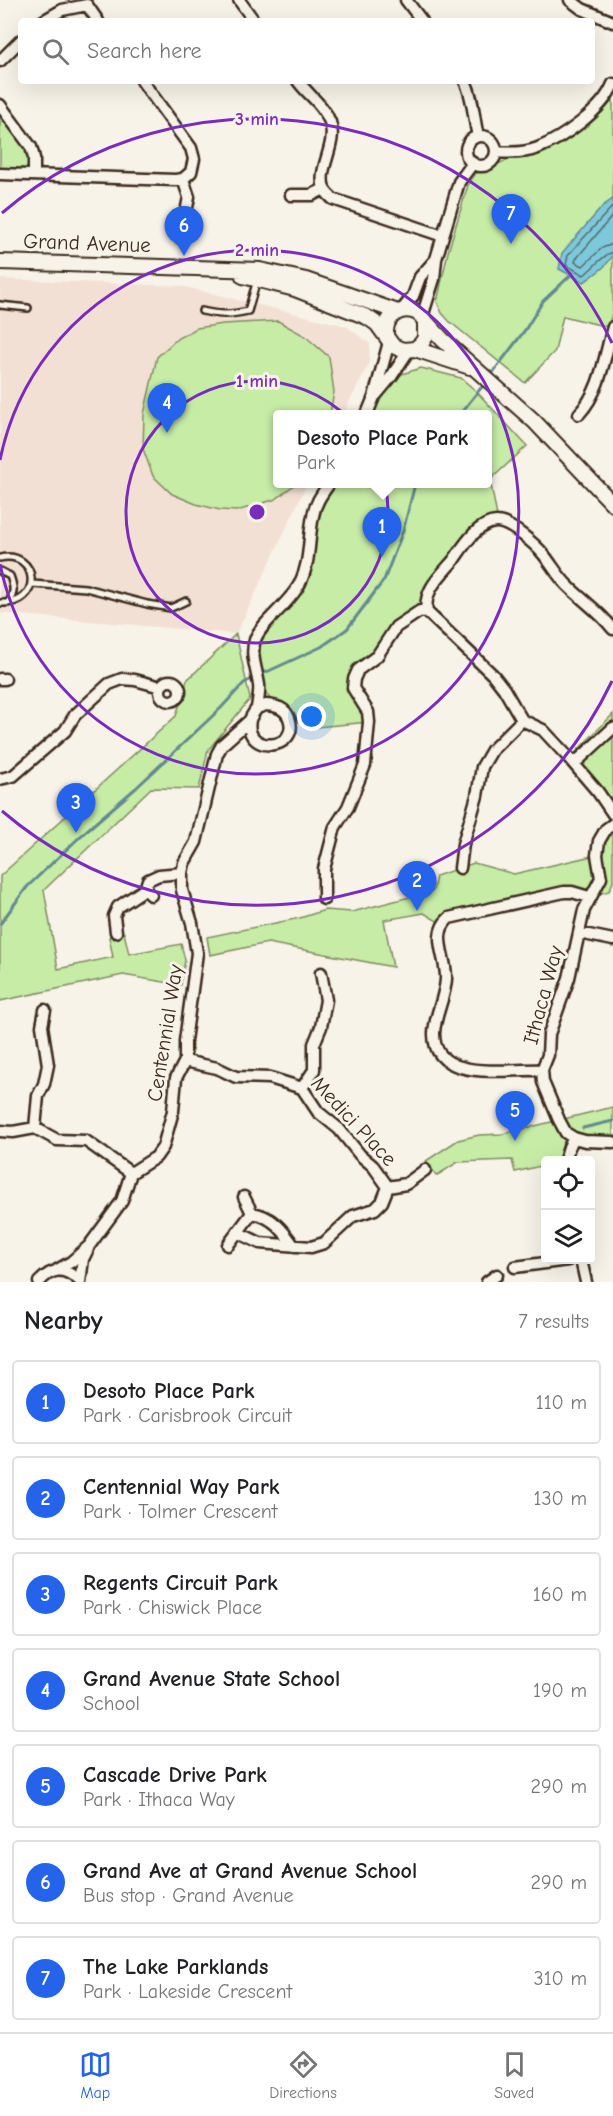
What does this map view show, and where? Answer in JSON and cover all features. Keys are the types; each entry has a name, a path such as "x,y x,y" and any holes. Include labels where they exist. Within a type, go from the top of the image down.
{"street":[{"path":"239,0 252,18"},
{"path":"406,0 420,18"},
{"path":"570,0 582,9 613,22"},
{"path":"48,18 62,10 89,2 97,18"},
{"path":"0,61 18,43"},
{"path":"0,174 183,179 191,172 194,159 191,148 144,84"},
{"path":"300,84 321,105 331,124 332,144 323,176 324,189 333,199 443,236"},
{"path":"466,84 472,96 473,117 478,136"},
{"path":"496,152 537,148 563,135 605,99 613,84"},
{"path":"0,105 31,147 34,158 34,175"},
{"path":"478,136 491,140 496,152 495,157 488,164 478,165 467,156 466,151 470,142 478,136"},
{"path":"374,397 412,350 425,338 424,320 434,279 436,259 459,183 473,163"},
{"path":"181,238 189,197 183,179"},
{"path":"291,195 312,195 324,189"},
{"path":"369,410 388,338 388,321 413,296 420,277 436,259"},
{"name":"Grand Avenue","path":"0,261 260,270 306,279 400,311 413,311 504,392 613,504"},
{"name":"Grand Avenue","path":"208,269 295,289 336,304 367,317 398,349 412,350 478,370"},
{"path":"579,414 590,402 595,392 613,327"},
{"path":"116,932 114,916 118,907 148,892 148,880 159,875 182,873 184,863 196,842 217,754 222,745 250,720 257,708 259,684 253,654 255,638 293,596 300,584 307,566 313,516 319,498 326,488"},
{"path":"613,629 604,617 583,602 561,580 544,555 509,524 498,521 487,524 471,537 429,591 425,602 427,612 493,675 522,720 543,730 598,792 613,814"},
{"path":"324,899 324,869 335,827 348,807 365,765 368,712 353,688 354,679 358,670 377,656 396,627 420,611 427,612"},
{"path":"0,779 13,776 65,731 75,715 109,684 122,680 135,680 161,687"},
{"path":"231,738 270,746 279,744 288,737 291,724 287,713 259,684"},
{"path":"257,708 266,705 278,706"},
{"path":"250,720 251,732 259,742"},
{"path":"460,868 463,844 477,796 482,767 492,750 522,720"},
{"path":"574,764 613,728"},
{"name":"Ithaca Way","path":"574,1138 566,1133 559,1120 543,1082 542,1070 548,1055 549,1034 569,978 584,910 601,878 597,855 599,841 606,829 613,824"},
{"name":"Centennial Way","path":"131,1173 156,1157 163,1147 173,1111 176,1078 185,1062 185,1041 198,953 183,890 182,873"},
{"path":"542,1070 525,1069 500,1072 454,1066 441,1058 435,1045 434,1034 435,1021 444,997 446,978 439,935 442,924 449,918 564,892 589,897"},
{"path":"579,933 613,940"},
{"path":"302,1088 314,1070 314,1044 321,1027 326,1000 321,973"},
{"path":"35,1128 38,1096 44,1084 48,1065 42,1026 45,1010"},
{"name":"Medici Place","path":"185,1062 217,1068 236,1077 270,1078 302,1088 318,1112 339,1129 360,1155 373,1166 388,1187"},
{"path":"1,1133 35,1128 57,1140 86,1141 131,1173 122,1201 89,1246 71,1262 47,1273 39,1282"},
{"path":"567,1156 574,1138 599,1143 613,1142"},
{"name":"Medici Place","path":"388,1187 406,1184 425,1170"},
{"name":"Medici Place","path":"239,1233 260,1243 310,1247 324,1243 353,1216 375,1209 382,1202 388,1187"},
{"path":"243,1197 252,1213 262,1215 280,1227 294,1246"},
{"path":"228,1245 252,1213"},
{"path":"80,1282 89,1246"},
{"path":"515,1267 541,1264"},
{"path":"582,1264 586,1282"},
{"path":"57,1270 71,1273 80,1282"},
{"path":"487,1282 497,1275"}],"lane":[{"path":"202,310 219,315 234,315 248,310 258,279"},
{"path":"0,305 28,308"},
{"path":"0,558 13,557 26,564 31,574 32,584 25,597 3,604"},
{"path":"0,572 10,576 14,587 13,596 3,604"},
{"path":"32,584 86,588 171,608 186,601"}],"shaded area":[{"path":"0,279 181,286 346,326 370,344 369,364 345,410 273,410 273,488 305,488 236,634 0,613"}],"green space":[{"path":"613,100 613,199 603,206 563,253 584,282 606,263 613,247 613,310 608,327 563,316 555,351 525,383 449,321 437,302 448,252 468,185 476,173 507,160 538,155 559,145 588,124"},
{"path":"0,105 31,147 34,175 0,174"},
{"path":"278,321 305,336 329,357 334,392 331,410 273,410 273,488 290,488 276,499 237,511 220,510 196,504 172,494 153,476 143,449 144,414 157,357 178,338 197,328"},
{"path":"421,368 461,378 527,446 492,478 492,410 369,410 374,397 402,374"},
{"path":"327,488 492,488 498,521 487,524 425,602 354,679 369,722 306,728 290,711 278,706 260,688 254,663 260,631 300,584 313,516"},
{"path":"236,634 250,699 208,750 199,789 151,788 44,890 58,969 113,957 109,937 124,933 129,954 181,944 185,960 181,985 123,975 0,1001 0,876 176,716 187,680"},
{"path":"613,714 613,811 572,756"},
{"path":"613,824 613,882 609,891 589,897 572,892 442,924 424,913 384,920 393,967 268,943 210,955 207,937 300,918 325,910 352,912 433,891 436,876 474,863 514,874 596,855"},
{"path":"613,1107 613,1142 574,1138 567,1156 541,1156 541,1166 515,1172 512,1160 458,1162 436,1176 426,1161 458,1140 479,1135 502,1134"}],"water":[{"path":"613,199 612,256 607,264 584,282 559,269 562,253 603,206"}],"waterway":[{"path":"491,375 525,330 543,301 573,273"},
{"path":"463,410 485,383"},
{"path":"260,675 321,647 347,629 384,580 403,531 414,488"},
{"path":"0,924 27,887 136,788 221,708 244,683 254,678"},
{"path":"583,1128 613,1121"}],"place":[{"name":"The Lake Parklands","path":"511,244"},
{"name":"Grand Ave at Grand Avenue School","path":"184,256"},
{"name":"Grand Avenue State School","path":"167,433"},
{"name":"Desoto Place Park","path":"382,557"},
{"name":"Regents Circuit Park","path":"76,833"},
{"name":"Centennial Way Park","path":"417,911"},
{"name":"Cascade Drive Park","path":"515,1141"}]}
